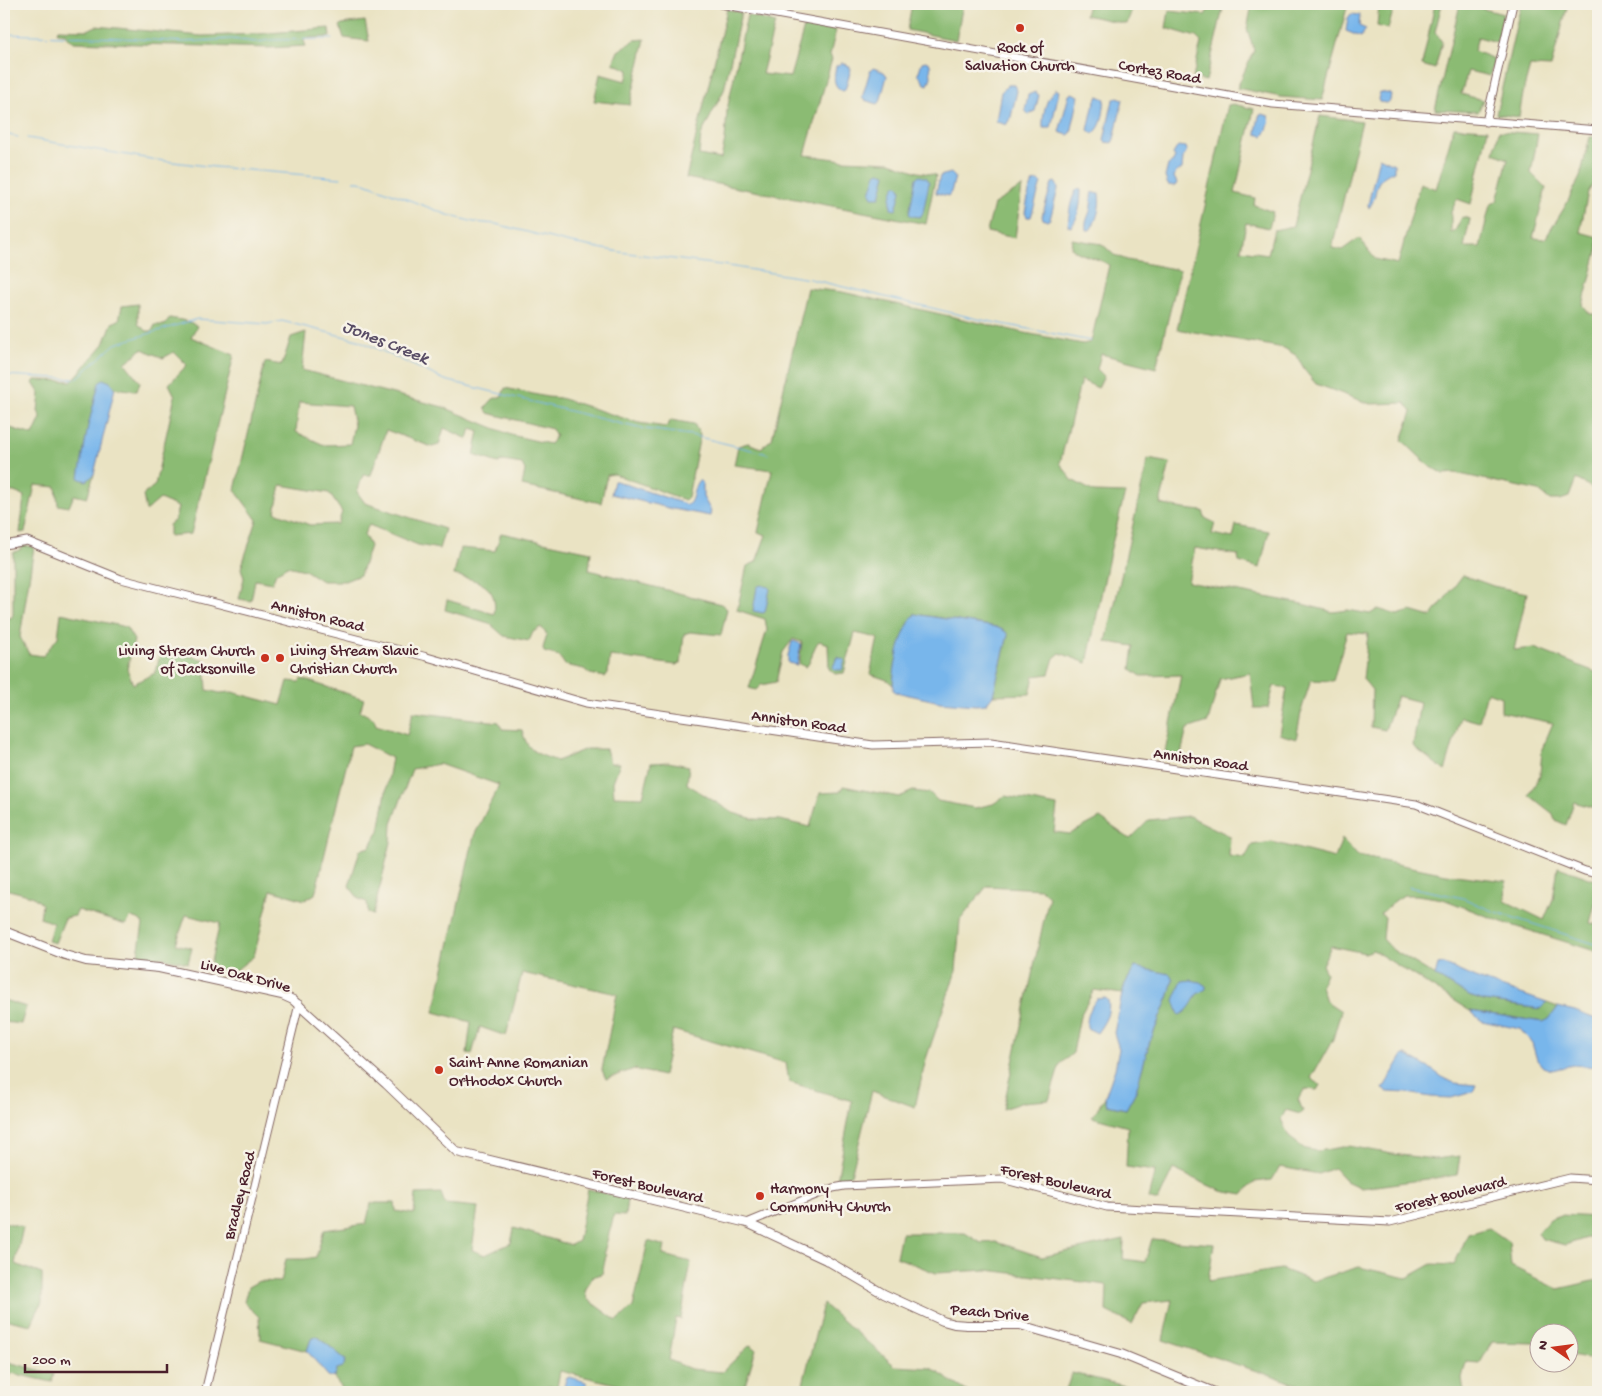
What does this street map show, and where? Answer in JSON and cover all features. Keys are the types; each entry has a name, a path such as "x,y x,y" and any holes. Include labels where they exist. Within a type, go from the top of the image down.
{"main road":[{"name":"Live Oak Drive","path":"4,931 64,955 86,961 142,965 191,974 282,995 293,1000 386,1084 457,1152"},
{"name":"Forest Boulevard","path":"457,1152 747,1222"},
{"name":"Peach Drive","path":"747,1222 826,1260 884,1294 942,1321 967,1325 1020,1325 1121,1354 1214,1392"}],"street":[{"name":"Cortez Road","path":"720,4 1273,104 1598,130"},
{"path":"1486,122 1514,4"},
{"name":"Anniston Road","path":"4,545 26,541 121,579 427,657 586,704 873,745 991,742 1416,804 1598,874"},
{"name":"Bradley Road","path":"205,1392 299,1004"},
{"name":"Forest Boulevard","path":"747,1222 844,1186 1002,1179 1107,1207 1390,1222 1570,1178 1598,1180"}],"green space":[{"path":"912,4 963,4 956,40 907,30"},
{"path":"1088,4 1130,4 1132,9 1127,24 1085,15"},
{"path":"1212,4 1224,4 1206,81 1193,78 1201,42 1196,37 1166,28 1169,11 1205,15"},
{"path":"1252,4 1348,4 1322,100 1281,97 1237,88 1254,50 1247,29"},
{"path":"1379,4 1395,4 1388,29 1377,26"},
{"path":"1435,4 1442,4 1435,32 1442,42 1435,69 1422,65"},
{"path":"1460,4 1480,4 1480,8 1503,14 1497,42 1478,37 1474,51 1494,59 1490,76 1468,71 1461,94 1483,100 1478,112 1435,110"},
{"path":"1521,4 1568,4 1551,67 1530,66 1519,117 1496,114"},
{"path":"727,9 741,13 724,90 701,135 699,155 721,159 725,140 727,110 747,15 775,23 762,74 790,77 805,24 836,30 830,55 832,59 805,155 843,160 890,162 918,172 936,175 926,224 686,178"},
{"path":"365,21 369,41 344,38 340,26 342,24"},
{"path":"96,26 202,36 329,28 330,37 306,38 304,41 306,46 269,48 74,42 67,38 66,34 57,32 58,29 88,30"},
{"path":"645,39 630,105 594,101 600,74 626,81 629,70 613,63 618,51 635,40"},
{"path":"1233,104 1254,109 1235,193 1255,198 1254,205 1273,212 1269,228 1246,223 1241,250 1268,254 1274,230 1293,226 1320,116 1362,121 1332,248 1342,250 1359,238 1375,259 1398,264 1420,183 1436,189 1454,127 1488,129 1471,204 1457,199 1451,212 1451,233 1455,231 1462,217 1470,219 1464,247 1480,247 1490,205 1497,201 1508,159 1494,153 1499,131 1538,134 1531,173 1546,188 1533,238 1545,239 1566,205 1580,177 1590,137 1598,137 1598,177 1588,192 1580,232 1598,237 1598,248 1583,305 1590,314 1598,314 1598,491 1576,479 1569,497 1560,500 1550,500 1539,491 1455,473 1443,474 1428,465 1402,440 1412,412 1405,403 1370,404 1316,384 1306,372 1297,356 1284,348 1177,329 1228,105"},
{"path":"1022,187 1015,238 987,232 994,204"},
{"path":"1072,239 1102,244 1114,255 1127,260 1180,270 1156,368 1101,354 1097,369 1104,376 1098,388 1081,380 1060,463 1072,480 1094,492 1125,493 1110,552 1087,663 1060,653 1054,658 1049,674 1034,676 1030,694 993,695 1008,635 1005,631 996,627 915,614 897,662 893,685 887,680 870,674 878,638 855,633 844,673 835,674 829,669 828,644 819,641 806,667 799,664 802,642 793,639 783,652 776,682 761,685 756,690 749,688 767,630 765,619 737,610 747,566 756,562 766,535 758,532 772,470 734,465 738,446 748,443 761,448 772,439 807,288 842,292 1083,344 1091,342 1109,265 1071,248"},
{"path":"138,304 138,324 147,331 152,331 155,325 165,325 170,318 187,321 197,326 191,337 234,355 191,534 169,536 169,525 175,520 178,507 160,499 146,511 143,495 155,485 175,396 169,384 187,365 174,352 163,358 142,349 125,363 140,382 137,391 115,388 110,382 87,481 94,474 87,498 74,495 69,507 58,505 56,487 35,485 25,532 20,533 24,496 4,491 4,426 33,435 41,418 38,411 40,394 33,383 35,380 72,381 104,344 112,323 119,320 122,306"},
{"path":"306,332 302,370 443,407 511,435 550,444 556,436 552,429 488,413 485,408 493,399 502,396 505,388 560,398 639,423 666,427 671,420 694,424 700,435 688,497 685,500 614,474 607,475 601,503 522,486 525,470 522,464 503,461 498,463 474,455 479,431 471,428 468,439 444,428 439,445 432,447 386,430 371,475 363,475 357,492 365,503 445,529 439,549 418,545 369,525 364,534 370,546 360,575 345,581 322,581 305,570 287,566 276,573 272,583 255,580 251,601 239,599 244,578 241,568 257,520 235,490 265,362 282,365 291,337","holes":["299,402 350,406 354,425 350,444 324,445 296,432","281,485 329,493 342,512 338,524 310,525 275,512"]},
{"path":"1148,459 1170,463 1160,504 1203,511 1205,518 1215,523 1212,534 1233,538 1236,525 1269,531 1260,568 1239,562 1238,555 1195,548 1188,582 1302,604 1333,612 1348,610 1370,614 1378,609 1397,615 1411,611 1431,617 1463,575 1493,586 1527,593 1514,650 1534,648 1598,673 1598,809 1574,802 1566,825 1555,820 1552,813 1529,795 1540,775 1542,749 1553,723 1501,712 1501,697 1487,692 1479,722 1461,717 1445,771 1413,746 1420,702 1397,696 1385,730 1371,727 1372,690 1363,679 1368,634 1347,632 1333,681 1311,680 1302,708 1296,739 1279,734 1287,688 1274,686 1268,708 1254,708 1250,673 1220,679 1208,722 1187,729 1180,758 1164,757 1181,675 1141,676 1131,669 1134,646 1106,642"},
{"path":"501,533 591,552 589,570 721,604 727,609 721,635 690,632 684,634 681,663 676,665 610,656 608,673 605,677 590,674 584,669 565,665 559,656 544,652 543,648 547,635 541,627 533,632 529,641 504,636 489,623 445,610 447,600 494,614 495,604 490,590 471,579 454,575 460,548 495,551"},
{"path":"22,545 34,547 20,637 29,654 43,656 58,637 61,613 126,627 134,640 127,669 133,684 155,673 162,648 205,660 207,690 220,693 232,692 281,705 288,681 299,682 302,679 364,699 360,711 374,719 376,725 407,735 413,712 499,722 502,729 522,730 530,748 557,761 586,749 606,749 610,763 620,763 613,782 614,796 643,797 651,763 668,762 689,766 687,784 733,813 754,819 780,820 810,827 820,793 840,792 843,786 899,797 913,791 930,793 938,801 975,808 993,804 1005,796 1057,806 1054,832 1070,834 1100,818 1130,839 1149,820 1189,816 1230,836 1229,856 1245,858 1252,845 1272,842 1335,858 1342,839 1358,856 1446,874 1506,881 1505,901 1544,920 1553,899 1558,867 1598,881 1598,892 1590,923 1598,925 1598,952 1502,922 1443,899 1404,895 1380,914 1385,917 1383,939 1393,950 1469,996 1484,1001 1541,1009 1547,1003 1558,1007 1549,1020 1543,1022 1470,1011 1373,950 1365,953 1331,946 1322,965 1326,973 1321,986 1326,1001 1341,1011 1333,1039 1311,1078 1320,1085 1317,1090 1305,1089 1298,1099 1303,1111 1300,1114 1286,1110 1281,1119 1289,1137 1305,1149 1318,1151 1349,1146 1434,1159 1460,1156 1457,1175 1361,1188 1346,1181 1334,1168 1319,1174 1280,1167 1272,1180 1254,1182 1243,1195 1221,1191 1173,1169 1158,1201 1148,1198 1155,1171 1126,1167 1128,1127 1092,1117 1105,1097 1107,1105 1126,1109 1136,1091 1149,1044 1169,995 1135,967 1125,984 1122,994 1094,990 1080,1016 1073,1053 1060,1064 1049,1100 1023,1102 1003,1109 1049,896 1041,889 987,886 960,920 956,971 926,1059 915,1107 872,1091 851,1175 837,1180 852,1101 789,1082 786,1063 673,1030 663,1076 634,1069 606,1079 602,1070 617,994 522,973 506,1036 480,1027 472,1054 467,1053 471,1022 434,1012 474,836 499,785 439,764 412,769 392,824 391,842 373,915 368,913 367,902 359,899 349,886 360,850 370,847 379,831 392,758 364,744 351,746 315,894 305,900 271,890 254,956 231,974 209,969 220,923 186,915 176,944 192,948 188,963 164,958 143,957 138,954 143,924 140,920 131,917 126,925 78,910 75,916 65,918 55,943 48,941 53,923 40,918 42,904 32,896 9,890 4,886 4,617 11,618 13,615 13,553 21,549"},
{"path":"4,1000 26,1007 21,1024 4,1022"},
{"path":"588,1189 627,1199 625,1216 614,1215 604,1252 606,1256 602,1274 592,1277 585,1291 587,1299 617,1321 633,1307 648,1241 665,1246 663,1255 691,1262 681,1319 676,1318 669,1360 691,1369 722,1372 750,1345 756,1349 743,1392 649,1392 560,1371 557,1387 548,1386 540,1392 345,1392 334,1378 337,1369 346,1360 317,1336 311,1339 307,1351 260,1339 259,1317 244,1302 248,1287 259,1281 281,1282 286,1259 316,1257 324,1230 366,1224 371,1203 395,1203 396,1211 414,1214 416,1194 441,1193 445,1204 478,1207 472,1250 485,1255 511,1243 514,1228 571,1245 578,1241"},
{"path":"1561,1215 1598,1217 1598,1240 1590,1237 1565,1245 1542,1239 1538,1233 1550,1219"},
{"path":"4,1222 23,1227 15,1264 42,1274 42,1302 31,1325 4,1319"},
{"path":"1489,1228 1509,1242 1511,1266 1558,1289 1598,1280 1598,1360 1580,1357 1580,1324 1530,1324 1530,1343 1492,1342 1480,1363 1466,1362 1462,1378 1464,1392 1320,1392 1163,1340 1172,1300 1143,1303 1132,1324 1106,1311 1107,1285 987,1270 936,1273 896,1257 901,1233 965,1233 981,1243 996,1242 1042,1257 1124,1239 1123,1259 1145,1262 1152,1239 1214,1244 1208,1281 1281,1269 1313,1281 1359,1267 1407,1278 1432,1264 1454,1265 1468,1234"},
{"path":"823,1304 895,1366 931,1368 968,1392 801,1392"},
{"path":"4,1361 54,1374 52,1382 11,1373 4,1391"},
{"path":"1072,1373 1150,1392 1065,1392"}],"water":[{"path":"1351,14 1360,15 1359,26 1366,29 1361,37 1346,31 1348,18"},
{"path":"926,61 930,64 931,77 928,85 925,84 918,74 922,62"},
{"path":"842,63 848,65 851,69 845,90 843,91 835,84 834,77 836,66"},
{"path":"873,68 884,72 887,76 878,104 862,98 870,71"},
{"path":"1008,85 1014,85 1017,91 1011,117 1006,125 996,121 1001,92"},
{"path":"1056,89 1059,91 1051,128 1043,128 1045,107"},
{"path":"1035,92 1039,95 1035,111 1029,115 1025,110 1028,95"},
{"path":"1380,92 1391,94 1390,101 1386,103 1379,102"},
{"path":"1072,93 1079,96 1071,133 1068,135 1059,132 1069,95"},
{"path":"1098,96 1105,99 1101,122 1093,134 1088,130 1093,107"},
{"path":"1118,97 1123,99 1114,139 1112,143 1105,142 1113,100"},
{"path":"1262,114 1269,116 1268,126 1263,136 1256,134 1259,116"},
{"path":"1178,146 1186,147 1187,150 1183,158 1182,169 1176,172 1174,177 1177,183 1175,186 1168,185 1165,177 1168,165 1173,162 1175,157 1173,154"},
{"path":"1379,157 1394,164 1394,171 1386,175 1378,183 1369,208 1368,205"},
{"path":"879,172 886,174 880,197 872,197 870,193 876,174"},
{"path":"951,173 955,177 948,196 936,193 940,176"},
{"path":"920,176 927,178 929,183 923,213 920,217 909,214 916,178"},
{"path":"1038,181 1041,183 1031,217 1027,217 1025,213 1029,192 1033,182"},
{"path":"1055,182 1058,189 1050,219 1047,221 1042,216 1052,183"},
{"path":"897,185 901,191 896,210 891,209 891,202 892,192"},
{"path":"1077,189 1081,190 1080,205 1078,215 1071,227 1068,226 1069,212"},
{"path":"1092,192 1099,194 1099,208 1090,230 1086,230 1086,223 1091,208"},
{"path":"103,379 110,382 115,388 94,474 87,481 79,477 88,426 99,383"},
{"path":"699,480 703,484 703,497 711,511 710,516 611,494 614,481 616,481 688,505"},
{"path":"761,585 770,589 765,612 763,613 753,611 757,587"},
{"path":"915,614 996,627 1005,631 1008,635 993,695 986,704 940,702 893,690 898,650 905,630"},
{"path":"794,641 801,644 797,665 788,663 788,655"},
{"path":"837,657 845,660 842,670 834,670 833,667"},
{"path":"1443,964 1475,978 1547,1003 1541,1009 1484,1001 1469,996 1435,976 1438,965"},
{"path":"1135,967 1170,974 1173,979 1169,995 1149,1044 1136,1091 1126,1109 1107,1105 1105,1097 1115,1069 1119,1049 1114,1033 1122,994 1125,984"},
{"path":"1182,981 1200,982 1206,986 1206,989 1196,995 1185,1012 1179,1015 1174,1000"},
{"path":"1105,998 1108,1000 1109,1005 1108,1014 1097,1033 1087,1028 1088,1016 1097,999"},
{"path":"1558,1007 1598,1020 1598,1067 1573,1065 1552,1070 1543,1067 1537,1060 1532,1043 1520,1029 1482,1021 1470,1011 1543,1022 1549,1019"},
{"path":"1403,1055 1445,1079 1455,1083 1476,1085 1473,1092 1451,1098 1388,1092 1383,1089"},
{"path":"317,1336 346,1360 343,1367 337,1369 334,1378 328,1376 307,1351 311,1339"},
{"path":"570,1377 586,1382 586,1392 563,1392 566,1378"}],"waterway":[{"path":"4,34 184,42 231,39 256,42 333,39"},
{"path":"4,134 18,137"},
{"path":"27,138 157,160 341,178"},
{"path":"354,181 360,181 451,216 474,222 496,224 566,242 620,252 810,279 982,320 1091,341"},
{"name":"Jones Creek","path":"4,375 76,379 115,344 197,319 267,324 282,321 358,340 445,380 638,428 691,435 768,454"},
{"path":"1409,887 1463,898 1490,910 1598,945"}],"place":[{"name":"Rock of Salvation Church","path":"1020,28"},
{"name":"Living Stream Church of Jacksonville","path":"265,658"},
{"name":"Living Stream Slavic Christian Church","path":"280,658"},
{"name":"Saint Anne Romanian Orthodox Church","path":"439,1070"},
{"name":"Harmony Community Church","path":"760,1196"}]}
